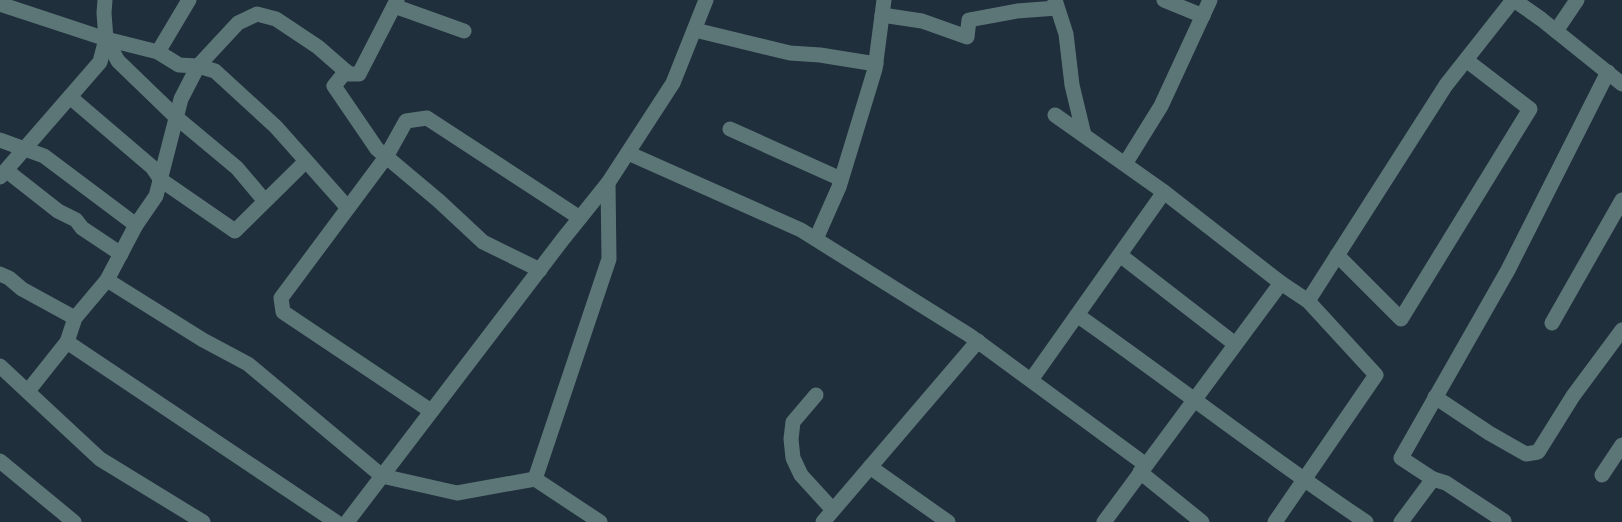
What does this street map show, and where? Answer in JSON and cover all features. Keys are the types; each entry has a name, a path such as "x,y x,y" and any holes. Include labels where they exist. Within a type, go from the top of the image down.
{"street":[{"path":"105,0 106,39 100,62 3,174 58,211 76,220 82,228 121,254"},
{"path":"158,52 189,0"},
{"path":"347,522 608,183 673,83 706,0"},
{"path":"1164,0 1203,16"},
{"path":"1125,164 1161,106 1210,0"},
{"path":"1308,301 1446,85 1513,0 1622,84"},
{"path":"1556,31 1577,0"},
{"path":"28,392 67,342 75,318 107,280 136,225 156,196 181,99 198,66 238,23 257,14 276,19 318,47 350,74 359,74 396,3 464,31"},
{"path":"0,4 106,39 158,52 179,65 198,66 215,71 276,127 348,208"},
{"path":"816,239 842,179 876,64 883,7 967,37 969,20 1056,4 1066,34 1072,86 1084,135"},
{"path":"694,30 790,53 820,55 876,64"},
{"path":"106,39 118,61 177,118 237,168 264,200"},
{"path":"1337,255 1401,319 1530,109 1466,60"},
{"path":"346,71 334,87 377,149 440,201 483,242 540,270"},
{"path":"1504,521 1446,483 1433,479 1401,458 1508,270 1608,72"},
{"path":"70,97 152,167 161,180 235,231 306,161"},
{"path":"1055,115 1164,192 1281,283 1308,301 1376,375 1275,522"},
{"path":"431,411 283,312 282,298 386,157 406,121 427,118 580,218"},
{"path":"730,129 842,179"},
{"path":"0,140 44,156 136,225"},
{"path":"628,153 801,230 978,341 1143,469 1202,522"},
{"path":"535,479 609,259 608,183"},
{"path":"1031,380 1164,192"},
{"path":"1552,323 1622,200"},
{"path":"1119,255 1235,344"},
{"path":"0,274 22,289 75,318"},
{"path":"107,280 203,340 248,363 382,476 457,493 535,479 600,522"},
{"path":"1104,522 1281,283"},
{"path":"1077,315 1195,399 1304,481 1366,522"},
{"path":"1436,397 1489,433 1526,454 1538,453 1573,396 1622,330"},
{"path":"823,522 978,341"},
{"path":"67,342 336,522"},
{"path":"0,366 100,459 203,522"},
{"path":"816,395 792,422 790,439 793,458 801,475 833,510"},
{"path":"1602,475 1622,445"},
{"path":"0,460 74,522"},
{"path":"870,467 948,522"},
{"path":"1401,522 1433,479"}]}
